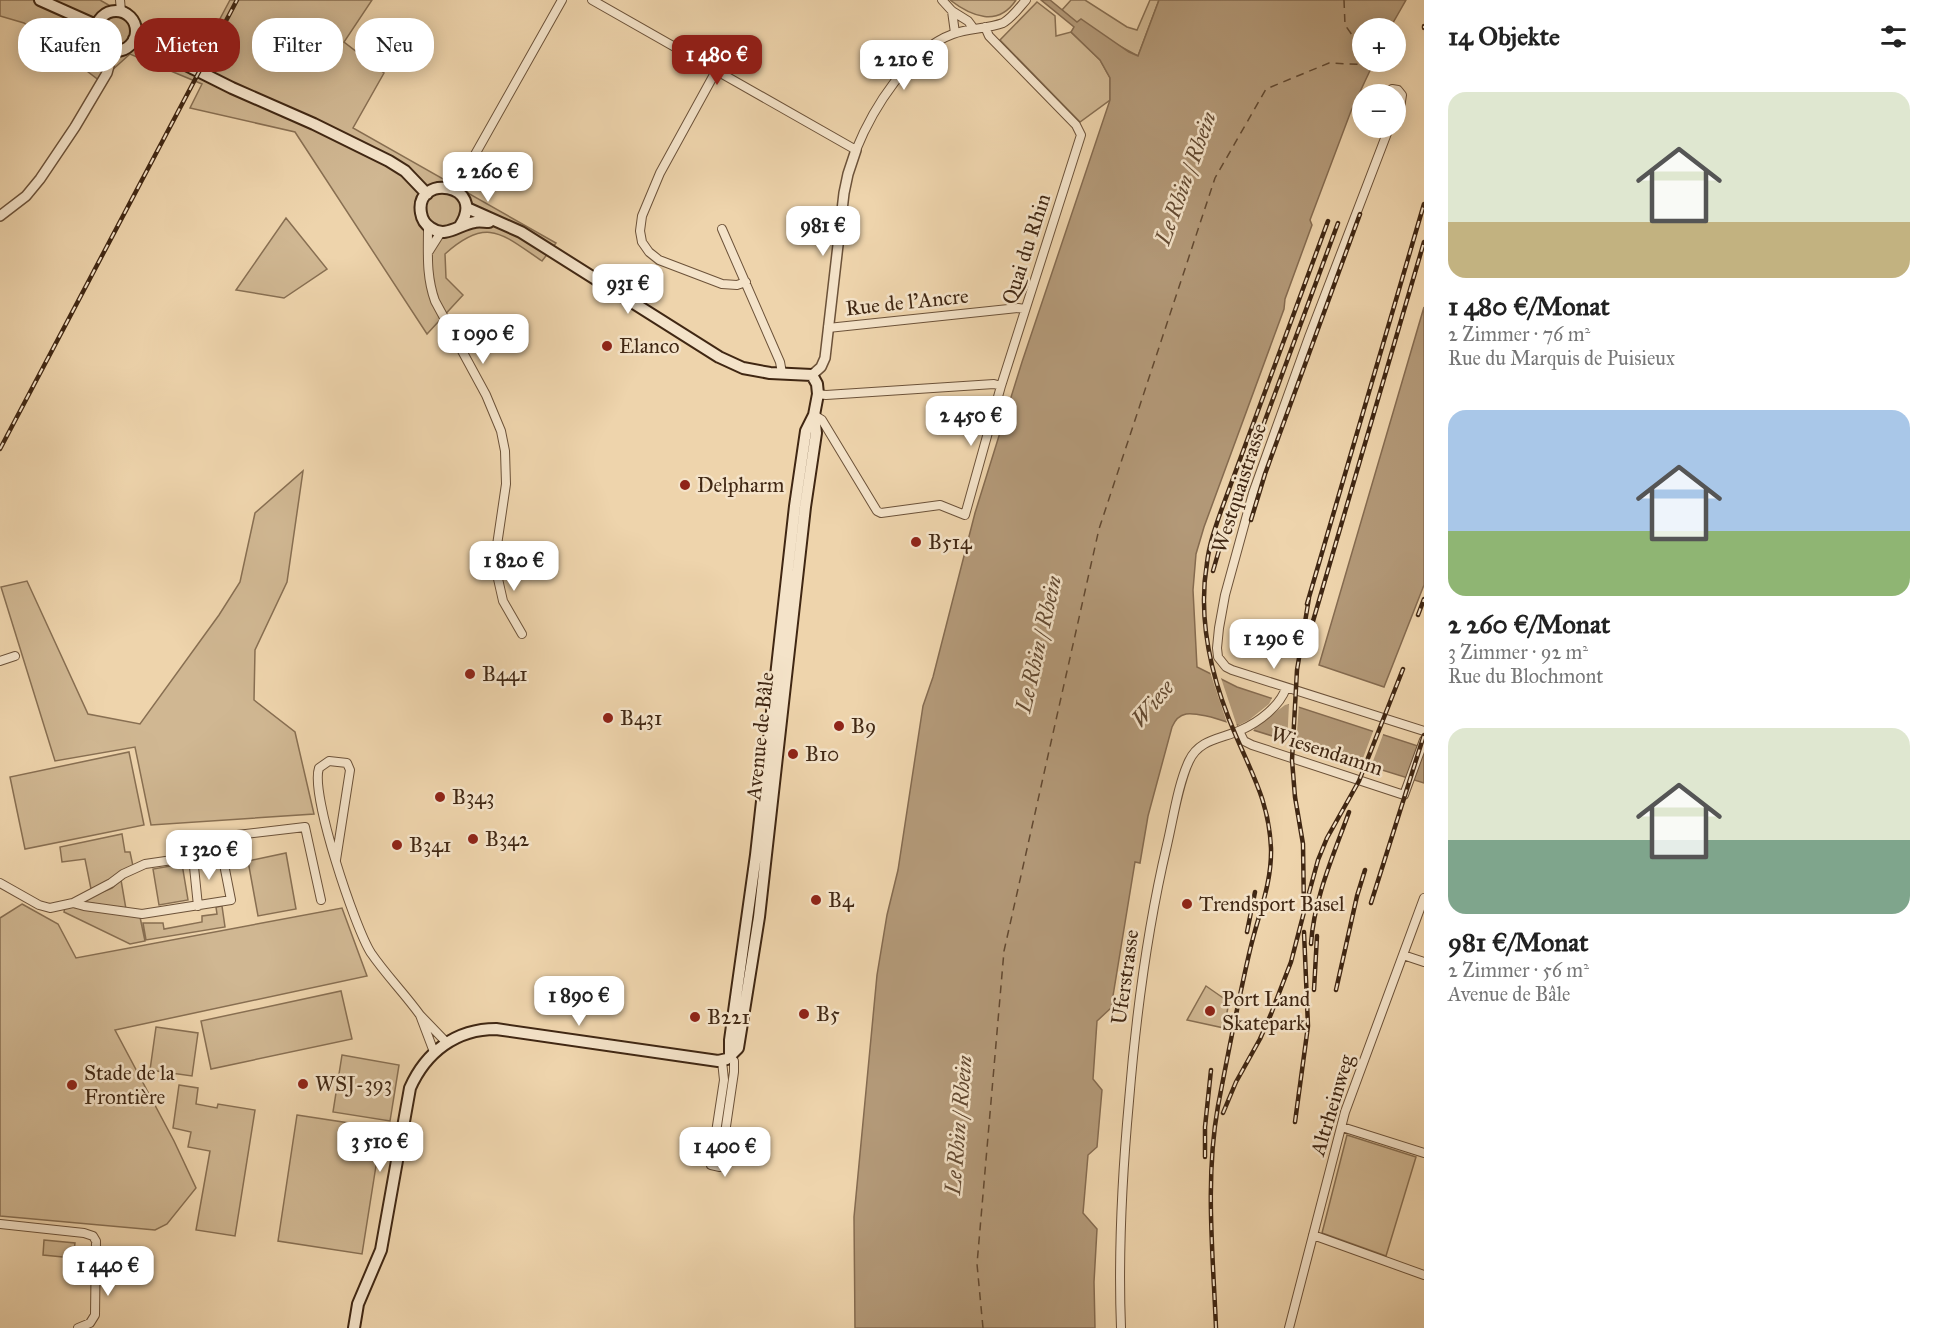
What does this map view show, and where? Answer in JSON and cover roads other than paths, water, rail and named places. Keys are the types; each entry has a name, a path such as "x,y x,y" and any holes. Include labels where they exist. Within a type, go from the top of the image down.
{"main road":[{"path":"40,0 80,18"},
{"path":"101,18 121,5 134,22"},
{"path":"122,50 129,46 134,39"},
{"path":"200,72 389,161 405,171 427,194"},
{"path":"460,226 465,218 466,208 465,201 455,190 440,187 427,194 421,207 428,227 441,232 451,231 475,222 498,222"},
{"path":"466,208 531,238 719,357 743,368 770,373 812,375"},
{"name":"Avenue de Bâle","path":"723,1060 730,1040 753,917 795,506 806,431 814,415 818,394 817,384 812,375"},
{"path":"354,1328 358,1304 381,1250 410,1088 422,1066 434,1052 447,1043 472,1032 496,1029 723,1060"}],"street":[{"path":"455,190 562,0"},
{"path":"592,0 856,150"},
{"path":"942,0 952,11 968,21 974,29"},
{"path":"812,375 825,358 844,193 856,150 869,121 899,76 921,55 955,33 1003,22 1023,3"},
{"path":"952,11 955,33"},
{"name":"Quai du Rhin","path":"814,415 822,420 877,511 881,513 940,505 965,515 1001,386 1081,135 1076,125 989,36 985,27"},
{"path":"716,71 660,173 642,216 640,231 642,242 658,260 722,284 737,285 746,282"},
{"path":"0,216 26,196 40,179 107,72"},
{"name":"Westquaistrasse","path":"1385,138 1309,337 1253,493 1221,611 1217,648 1221,662 1232,670 1424,731"},
{"path":"428,227 429,285 435,301 486,395 501,431 505,451 506,484 496,552 496,570 503,601 522,634"},
{"path":"722,229 780,362 782,373"},
{"path":"428,252 441,232"},
{"name":"Rue de l'Ancre","path":"828,328 1025,309"},
{"path":"818,394 994,384 1001,386"},
{"path":"0,661 15,656"},
{"name":"Uferstrasse","path":"1121,1328 1119,1281 1123,1166 1136,1014 1159,879 1189,761 1195,751 1209,740 1241,730 1278,704 1286,688"},
{"name":"Wiesendamm","path":"1241,730 1244,741 1292,760 1404,795 1424,741"},
{"path":"336,860 350,777 347,763 326,762 317,773 322,812 336,860 350,907 362,938 382,968 420,1015 447,1043"},
{"path":"0,884 39,905 50,908 73,903 145,864 193,857 221,849 237,835 305,827 321,900"},
{"path":"73,903 142,914 231,900 221,849"},
{"path":"193,857 198,906"},
{"name":"Altrheinweg","path":"1289,1328 1342,1127 1424,898"},
{"path":"1403,955 1424,962"},
{"path":"420,1015 434,1052"},
{"name":"Avenue de Bâle","path":"723,1060 734,1061 734,1072 720,1167 711,1165 724,1080 723,1060"},
{"path":"1342,1127 1424,1153"},
{"path":"0,1224 84,1233 93,1236 96,1241 95,1315 90,1323 78,1328"},
{"path":"1313,1235 1424,1275"}],"water":[{"path":"1041,0 1050,0 1077,22 1081,19 1138,56 1159,0 1406,0 1396,18 1352,18 1352,72 1369,72 1364,84 1352,84 1352,109 1310,220 1312,225 1285,299 1284,309 1204,527 1196,554 1193,590 1197,667 1237,687 1424,748 1424,783 1211,717 1188,714 1179,717 1172,727 1148,816 1140,863 1135,862 1111,1008 1097,1021 1093,1079 1102,1090 1097,1147 1088,1155 1083,1213 1097,1229 1094,1282 1095,1328 855,1328 854,1217 877,975 887,915 898,870 923,706 933,677 975,513 1022,362 1110,100 1110,78 1100,60 1071,32 1074,27"},
{"path":"1424,307 1424,585 1384,687 1319,665"}],"railway":[{"path":"0,449 237,0"},
{"path":"1307,604 1424,204"},
{"path":"1251,520 1265,474 1360,214"},
{"path":"1216,1328 1211,1217 1214,1133 1241,989 1267,887 1271,848 1264,803 1228,716 1214,674 1206,630 1204,585 1209,550 1217,524 1328,221"},
{"path":"1213,571 1226,526 1338,223"},
{"path":"1311,628 1424,242"},
{"path":"1223,1113 1236,1082 1271,1014 1291,962 1304,912 1303,844 1295,797 1292,760 1297,670 1309,598"},
{"path":"1418,615 1424,599"},
{"path":"1309,893 1327,838 1359,781 1403,669"},
{"path":"1371,903 1424,735"},
{"path":"1311,944 1320,893 1349,812"},
{"path":"1336,990 1365,870"},
{"path":"1247,932 1255,892"},
{"path":"1295,1122 1308,1026 1304,932"},
{"path":"1314,990 1317,936"},
{"path":"1205,1157 1205,1127 1211,1070"}],"place":[{"name":"Elanco","path":"607,346"},
{"name":"Delpharm","path":"685,485"},
{"name":"B514","path":"916,542"},
{"name":"B441","path":"470,674"},
{"name":"B431","path":"608,718"},
{"name":"B9","path":"839,726"},
{"name":"B10","path":"793,754"},
{"name":"B343","path":"440,797"},
{"name":"B342","path":"473,839"},
{"name":"B341","path":"397,845"},
{"name":"B4","path":"816,900"},
{"name":"Trendsport Basel","path":"1187,904"},
{"name":"Port Land Skatepark","path":"1210,1011"},
{"name":"B5","path":"804,1014"},
{"name":"B221","path":"695,1017"},
{"name":"WSJ-393","path":"303,1084"},
{"name":"Stade de la Frontière","path":"72,1085"}],"water label":[{"name":"Le Rhin / Rhein","path":"1185,178"},
{"name":"Le Rhin / Rhein","path":"1038,644"},
{"name":"Wiese","path":"1152,703"},
{"name":"Le Rhin / Rhein","path":"958,1125"}]}
